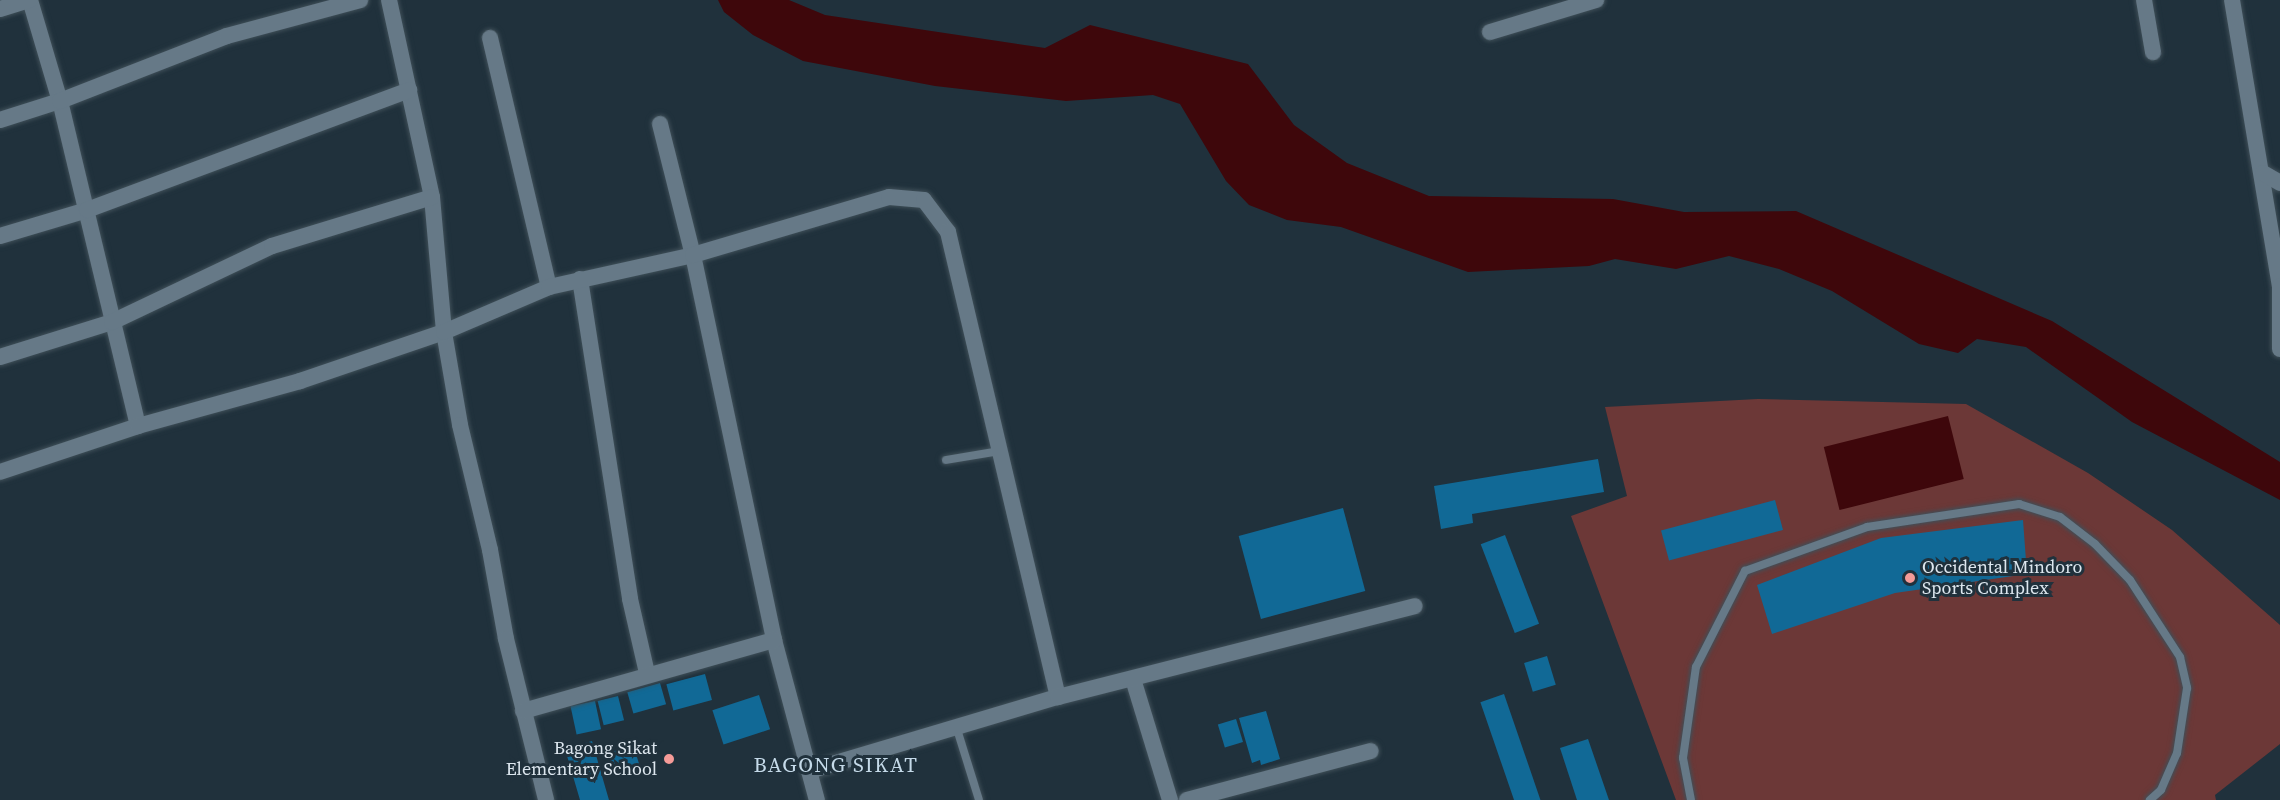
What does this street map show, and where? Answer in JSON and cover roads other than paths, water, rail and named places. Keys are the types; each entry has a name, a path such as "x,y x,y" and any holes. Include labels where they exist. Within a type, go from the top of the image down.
{"street":[{"path":"0,9 30,0 60,101 138,426"},
{"path":"0,120 60,101 226,36 360,0"},
{"path":"389,0 432,197 444,332 523,711 546,800"},
{"path":"1491,32 1596,0"},
{"path":"2144,0 2153,52"},
{"path":"2232,0 2263,173 2280,286 2280,349"},
{"path":"490,38 549,287"},
{"path":"0,236 87,210 409,90"},
{"path":"660,124 693,255 774,640 817,800"},
{"path":"2263,173 2280,183"},
{"path":"0,357 112,322 272,246 432,197"},
{"path":"0,472 138,426 300,381 444,332 549,287 693,255 889,197 924,200 948,232 1058,697"},
{"path":"580,279 630,598 647,673"},
{"path":"809,771 1058,697 1132,680 1414,606"},
{"path":"523,711 647,673 774,640"},
{"path":"1132,680 1170,800"},
{"path":"1187,800 1371,751"}],"lane":[{"path":"946,460 1000,451"},
{"path":"1691,800 1683,758 1696,667 1744,571 1867,527 2019,504 2060,517 2095,544 2130,580 2180,657 2187,688 2177,753 2161,790 2150,800"},
{"path":"956,726 979,800"}],"place":[{"name":"Occidental Mindoro Sports Complex","path":"1910,578"},
{"name":"Bagong Sikat Elementary School","path":"669,759"}],"district":[{"name":"BAGONG SIKAT","path":"836,765"}]}
